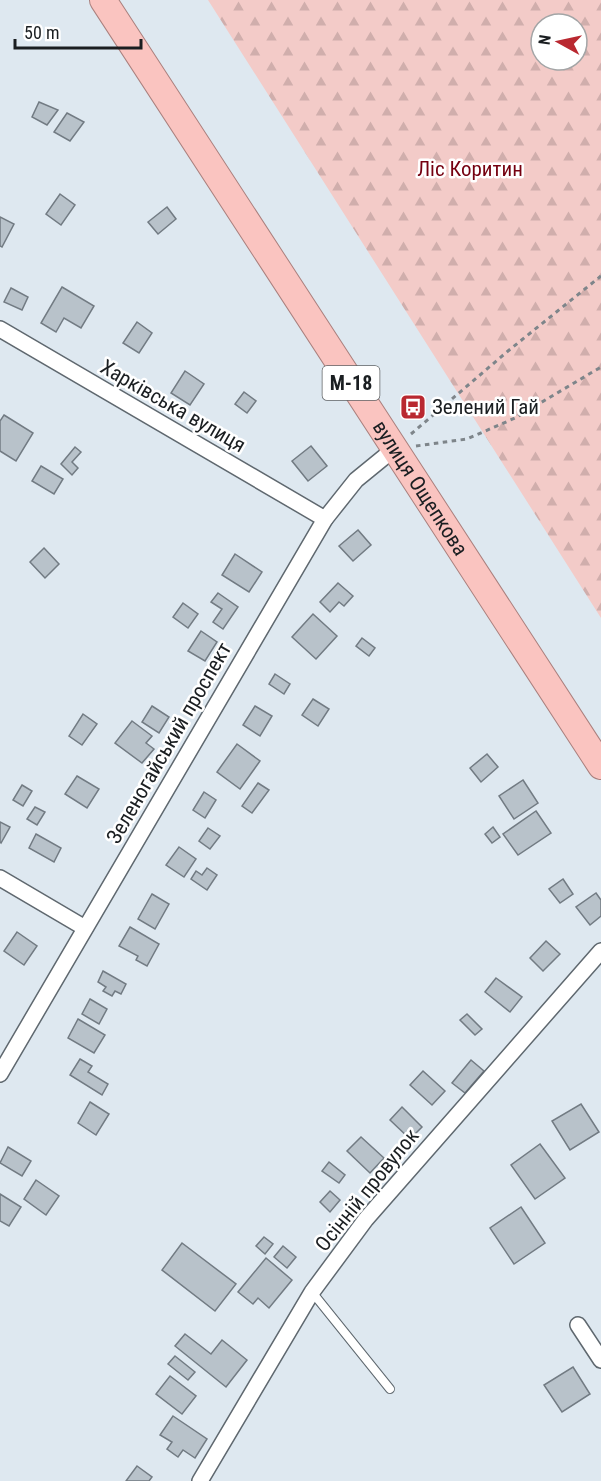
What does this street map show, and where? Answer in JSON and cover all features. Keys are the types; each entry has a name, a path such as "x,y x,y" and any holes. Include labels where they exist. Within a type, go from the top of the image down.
{"highway":[{"name":"вулиця Ощепкова","path":"103,0 601,766"}],"street":[{"name":"Харківська вулиця","path":"0,329 325,519"},
{"name":"Зеленогайський проспект","path":"0,1074 325,519 356,480 394,449"},
{"path":"0,878 85,927"},
{"name":"Осінній провулок","path":"200,1481 312,1292 366,1219 601,951"},
{"path":"578,1325 601,1360"}],"lane":[{"path":"312,1292 390,1389"}],"path":[{"path":"394,449 508,351 601,276"},
{"path":"394,449 467,439 515,418 601,367"}],"green space":[{"name":"Ліс Коритин","path":"208,0 601,0 601,618"}],"building":[{"path":"39,102 58,110 47,125 32,117"},
{"path":"67,113 84,122 70,141 54,132"},
{"path":"60,194 75,205 61,225 46,214"},
{"path":"167,207 176,219 158,234 148,222"},
{"path":"0,217 14,224 2,247 0,246"},
{"path":"62,287 94,306 81,328 64,318 56,332 41,323"},
{"path":"11,288 28,297 22,310 4,302"},
{"path":"137,322 152,333 139,353 123,343"},
{"path":"185,371 204,384 190,405 171,393"},
{"path":"244,392 256,401 247,413 235,404"},
{"path":"4,415 33,433 16,461 0,451 0,421"},
{"path":"311,446 327,466 308,481 292,461"},
{"path":"75,447 81,452 72,462 78,468 72,475 61,464"},
{"path":"41,466 63,479 54,494 32,481"},
{"path":"358,530 371,545 353,561 339,546"},
{"path":"44,548 59,564 45,578 30,562"},
{"path":"235,554 262,572 249,592 222,575"},
{"path":"338,583 353,596 344,606 339,602 330,612 320,602"},
{"path":"218,593 238,607 223,629 213,622 222,609 211,602"},
{"path":"183,603 198,614 188,628 173,617"},
{"path":"313,614 337,636 316,659 292,637"},
{"path":"201,631 217,642 205,661 188,651"},
{"path":"362,638 375,648 369,656 356,646"},
{"path":"275,674 290,684 284,694 269,684"},
{"path":"313,699 329,709 318,726 302,715"},
{"path":"152,706 169,717 159,733 142,722"},
{"path":"255,706 272,716 260,736 243,725"},
{"path":"83,714 97,724 82,745 69,736"},
{"path":"132,721 152,736 146,743 154,749 142,763 115,743"},
{"path":"237,744 260,761 240,789 217,772"},
{"path":"487,754 498,767 481,782 470,768"},
{"path":"77,776 99,789 87,808 65,794"},
{"path":"523,780 538,803 514,819 499,796"},
{"path":"258,783 269,790 252,813 242,806"},
{"path":"22,785 32,791 23,806 13,800"},
{"path":"204,792 216,800 205,818 193,810"},
{"path":"35,807 45,812 37,825 27,819"},
{"path":"536,811 551,833 518,855 503,834"},
{"path":"0,822 10,827 1,843 0,842"},
{"path":"493,827 500,837 492,843 485,834"},
{"path":"208,828 220,836 210,849 199,841"},
{"path":"36,834 61,848 54,862 29,848"},
{"path":"179,847 196,859 184,877 166,865"},
{"path":"207,868 217,875 207,890 191,879 196,871 202,875"},
{"path":"563,879 573,894 560,903 549,889"},
{"path":"596,893 601,900 601,916 590,925 576,907"},
{"path":"152,894 169,904 155,929 138,919"},
{"path":"130,927 159,944 147,966 136,960 138,956 119,946"},
{"path":"17,932 37,946 24,965 4,951"},
{"path":"546,941 560,954 543,971 530,958"},
{"path":"103,971 126,984 121,994 115,991 112,996 103,991 106,987 98,982"},
{"path":"496,978 522,997 510,1012 485,992"},
{"path":"90,999 107,1009 99,1024 82,1014"},
{"path":"467,1014 482,1029 475,1035 460,1020"},
{"path":"78,1019 105,1035 94,1053 68,1038"},
{"path":"80,1059 92,1066 88,1072 108,1084 102,1095 70,1075"},
{"path":"471,1060 484,1071 465,1093 452,1083"},
{"path":"423,1071 445,1091 432,1105 410,1085"},
{"path":"90,1102 109,1114 96,1135 78,1123"},
{"path":"581,1104 599,1132 570,1150 552,1121"},
{"path":"402,1107 422,1127 410,1139 390,1120"},
{"path":"361,1137 384,1158 370,1173 347,1151"},
{"path":"540,1144 565,1178 535,1199 511,1165"},
{"path":"8,1147 31,1161 22,1176 0,1163"},
{"path":"329,1162 345,1175 339,1183 322,1171"},
{"path":"36,1180 59,1196 46,1215 24,1199"},
{"path":"330,1191 340,1200 330,1212 320,1202"},
{"path":"0,1194 21,1207 9,1226 0,1221"},
{"path":"521,1207 545,1243 514,1264 490,1228"},
{"path":"264,1237 273,1244 265,1254 256,1246"},
{"path":"182,1243 236,1284 215,1311 162,1270"},
{"path":"283,1246 296,1257 287,1268 274,1257"},
{"path":"266,1258 292,1280 269,1308 258,1298 253,1304 238,1292"},
{"path":"185,1334 211,1354 222,1340 247,1360 226,1387 175,1346"},
{"path":"175,1356 195,1372 188,1380 168,1364"},
{"path":"573,1367 590,1394 562,1412 544,1385"},
{"path":"170,1376 196,1396 182,1414 156,1394"},
{"path":"173,1416 207,1439 195,1458 183,1450 178,1457 167,1449 172,1442 160,1435"},
{"path":"137,1466 152,1477 149,1481 126,1481"}],"place":[{"name":"Зелений Гай","path":"413,407"}]}
